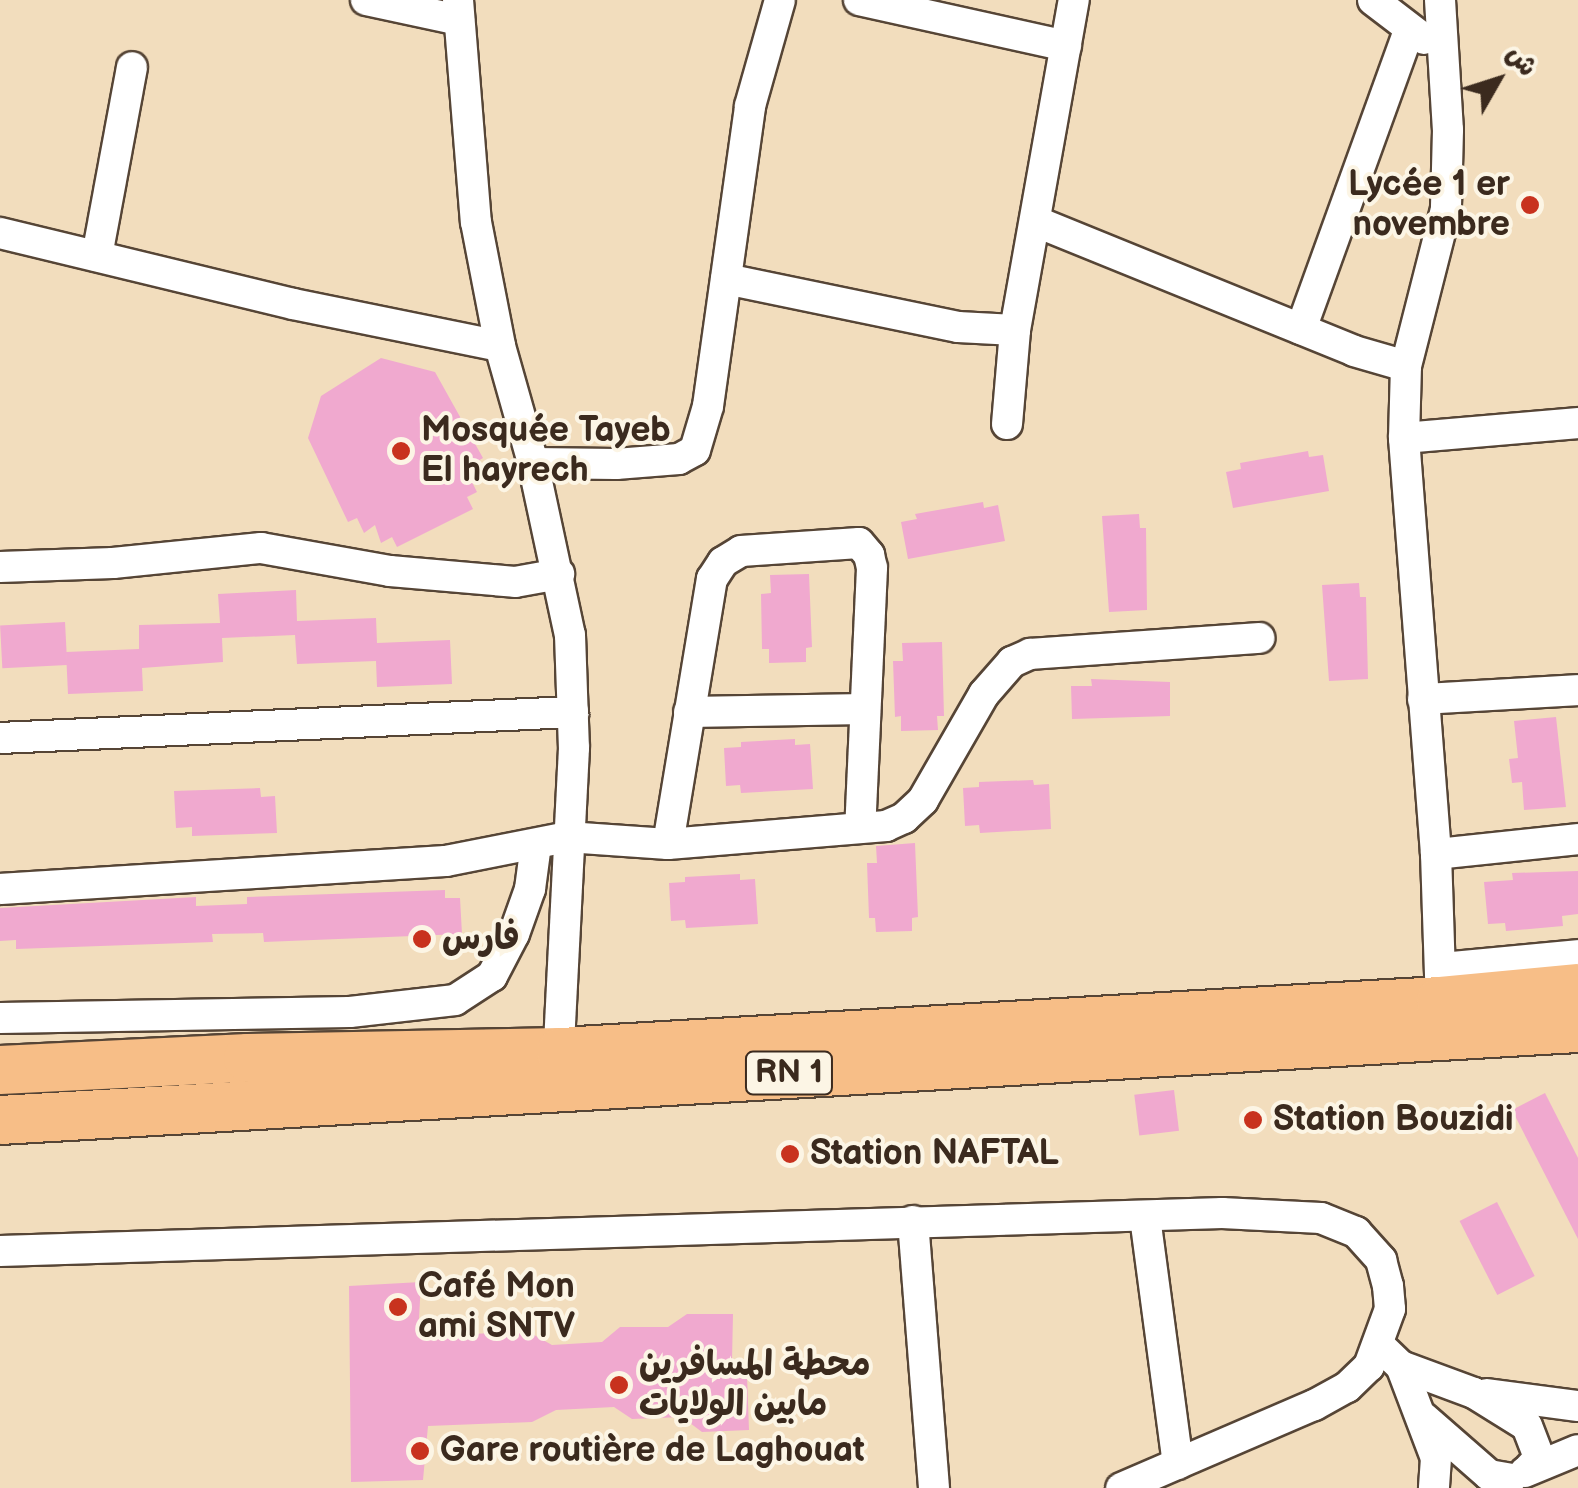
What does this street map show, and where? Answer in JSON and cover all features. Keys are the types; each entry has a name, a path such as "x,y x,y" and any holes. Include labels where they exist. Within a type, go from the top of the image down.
{"highway":[{"name":"RN 1","path":"0,1120 330,1097 557,1071 1237,1009 1441,984 1578,988"},
{"name":"RN 1","path":"0,1070 248,1058 557,1071 964,1061 1578,1028"}],"street":[{"path":"366,0 458,10 476,222 500,346 533,463 570,635 573,712 557,1071"},
{"path":"533,463 616,464 678,458 694,450 708,406 750,106 780,0"},
{"path":"860,0 1066,46"},
{"path":"1007,424 1015,330 1074,0"},
{"path":"1373,0 1409,30 1444,50"},
{"path":"1440,0 1446,209 1424,312 1406,366 1404,438 1436,854 1441,984 1578,956"},
{"path":"1301,329 1409,30"},
{"path":"97,256 132,67"},
{"path":"1037,222 1301,329 1406,366"},
{"path":"0,233 293,304 500,346"},
{"path":"726,279 958,327 1015,330"},
{"path":"1404,438 1578,422"},
{"path":"668,844 712,580 722,562 741,552 859,544 872,568 860,828"},
{"path":"0,567 113,563 261,548 444,576 515,582 559,574"},
{"path":"0,889 446,862 567,836 668,844 886,826 904,818 924,800 984,694 1012,662 1030,654 1259,638"},
{"path":"1423,699 1578,690"},
{"path":"690,712 865,708"},
{"path":"0,738 573,712"},
{"path":"1436,854 1578,839"},
{"path":"0,1018 350,1012 455,1000 492,976 514,934 530,888 536,844"},
{"path":"0,1250 1273,1212 1321,1218 1356,1232 1381,1260 1388,1286 1390,1355 1436,1458 1434,1488"},
{"path":"1145,1218 1178,1464"},
{"path":"913,1221 934,1488"},
{"path":"1390,1355 1474,1393 1527,1426 1539,1458 1510,1479"},
{"path":"1121,1488 1347,1387 1369,1366 1390,1355"},
{"path":"1474,1393 1578,1406"},
{"path":"1418,1413 1490,1475 1510,1479 1578,1450"}],"building":[{"name":"Mosquée Tayeb El hayrech","path":"381,358 435,372 483,458 473,464 481,476 472,482 477,492 467,497 473,509 397,547 392,537 381,543 375,525 364,533 357,518 348,522 308,438 321,396"},
{"path":"1308,451 1309,457 1323,455 1329,491 1233,508 1226,472 1241,469 1240,463"},
{"path":"983,502 984,508 998,505 1005,541 908,559 901,522 917,519 915,514"},
{"path":"1139,514 1140,528 1146,528 1147,610 1109,612 1102,516"},
{"path":"809,574 812,647 806,648 806,662 769,663 769,649 762,649 761,594 771,593 770,575"},
{"path":"1359,583 1360,597 1366,597 1368,679 1329,681 1322,585"},
{"path":"296,590 297,621 376,618 377,643 450,640 452,684 377,687 376,661 297,664 295,635 222,638 223,662 142,668 143,691 68,694 66,652 139,649 139,625 220,623 218,594"},
{"path":"65,622 67,665 2,668 0,625"},
{"path":"942,642 944,716 937,716 938,730 901,731 901,716 895,717 893,661 903,661 902,643"},
{"path":"1091,679 1170,682 1170,716 1072,719 1071,686 1092,686"},
{"path":"1556,717 1566,807 1524,810 1522,782 1512,783 1509,759 1518,758 1514,721"},
{"path":"795,739 795,745 810,744 813,789 741,793 740,785 726,786 724,748 741,747 741,742"},
{"path":"1033,780 1034,785 1049,784 1051,829 980,833 979,825 965,826 963,788 979,787 979,782"},
{"path":"260,788 261,797 275,796 277,833 192,836 192,827 176,828 174,791"},
{"path":"915,843 918,917 912,918 912,931 876,932 875,918 869,918 867,863 877,863 876,846"},
{"path":"1578,871 1578,914 1562,916 1563,926 1506,931 1505,923 1488,924 1484,882 1513,880 1512,873"},
{"path":"740,874 740,880 755,879 758,924 686,928 685,920 671,921 669,883 685,882 685,877"},
{"path":"445,890 445,898 460,898 462,934 264,942 263,933 212,934 213,942 16,949 16,940 0,941 0,908 196,897 196,906 247,904 247,897"},
{"path":"1174,1090 1179,1131 1139,1136 1134,1095"},
{"path":"1545,1093 1578,1158 1578,1239 1512,1110"},
{"path":"1497,1202 1535,1276 1497,1295 1460,1221"},
{"path":"421,1282 418,1337 527,1331 552,1345 602,1342 620,1327 668,1327 687,1314 733,1314 732,1361 747,1376 749,1430 702,1432 682,1417 632,1419 614,1407 556,1410 532,1422 428,1426 423,1480 351,1482 349,1286"}],"place":[{"name":"Lycée 1 er novembre","path":"1530,205"},
{"name":"Mosquée Tayeb El hayrech","path":"401,451"},
{"name":"فارس","path":"422,939"},
{"name":"Station Bouzidi","path":"1253,1120"},
{"name":"Station NAFTAL","path":"790,1154"},
{"name":"Café Mon ami SNTV","path":"398,1307"},
{"name":"محطة المسافرين مابين الولايات","path":"619,1385"},
{"name":"Gare routière de Laghouat","path":"420,1451"}]}
